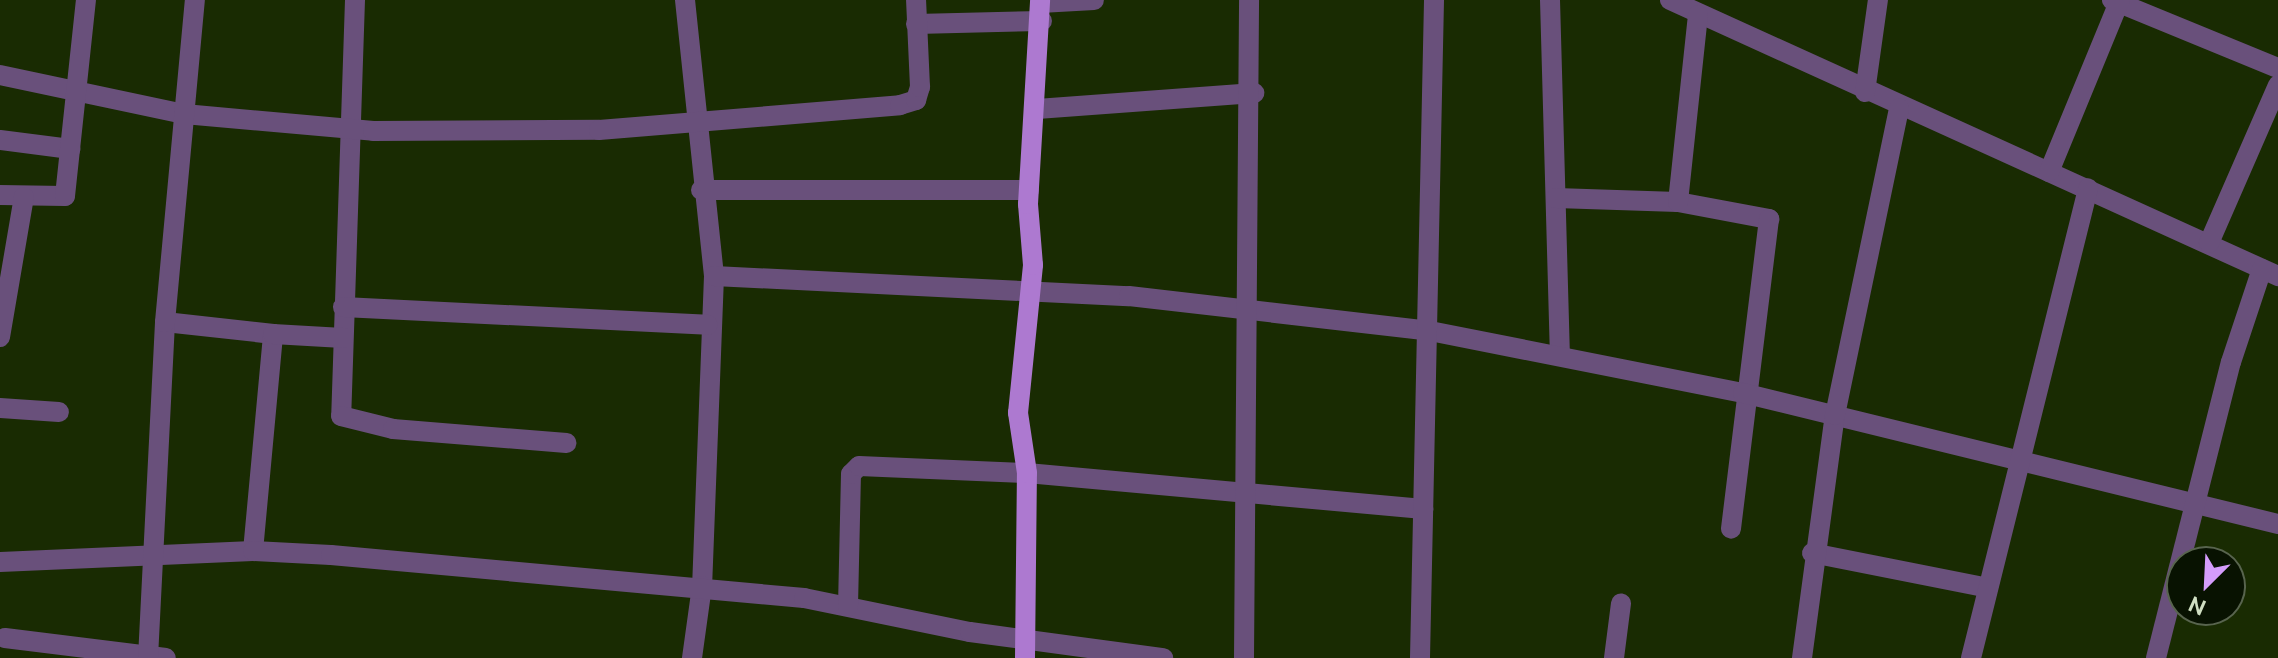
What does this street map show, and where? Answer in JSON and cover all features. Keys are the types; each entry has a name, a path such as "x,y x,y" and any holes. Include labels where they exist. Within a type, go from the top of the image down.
{"main road":[{"path":"1024,649 1027,473 1018,413 1029,296 1029,190 1037,109 1041,8"}],"street":[{"path":"0,195 65,196 86,0"},
{"path":"5,638 154,658 150,558 165,322 195,0"},
{"path":"355,0 339,402 348,421 566,443"},
{"path":"685,0 701,190 714,276 708,325 702,586 692,658"},
{"path":"0,75 77,86 184,114 352,130 599,130 916,100 916,0"},
{"path":"916,24 1094,0"},
{"path":"1244,658 1245,310 1254,93 1249,0"},
{"path":"1420,658 1430,331 1434,0"},
{"path":"1550,0 1560,356"},
{"path":"1865,92 1878,0"},
{"path":"2049,172 2117,1 2278,68"},
{"path":"1678,202 1683,5 1899,109 2088,188 2270,273 2231,362 2198,505 2156,658"},
{"path":"2209,243 2278,85"},
{"path":"1037,109 1254,93"},
{"path":"1802,658 1812,553 1835,415 1899,109"},
{"path":"0,140 70,149"},
{"path":"1971,658 1984,587 2016,457 2088,188"},
{"path":"701,190 1029,190"},
{"path":"0,337 24,197"},
{"path":"1556,198 1678,202 1769,219 1743,393 1731,529"},
{"path":"714,276 1029,296 1129,296 1430,331 1743,393 2016,457 2278,524"},
{"path":"343,307 708,325"},
{"path":"165,322 343,338"},
{"path":"253,551 273,334"},
{"path":"0,408 59,412"},
{"path":"848,606 851,474 859,466 1027,473 1423,509"},
{"path":"0,562 150,558 253,551 702,586 848,606 1024,649 1163,658"},
{"path":"1812,553 1984,587"},
{"path":"1614,658 1621,603"}]}
